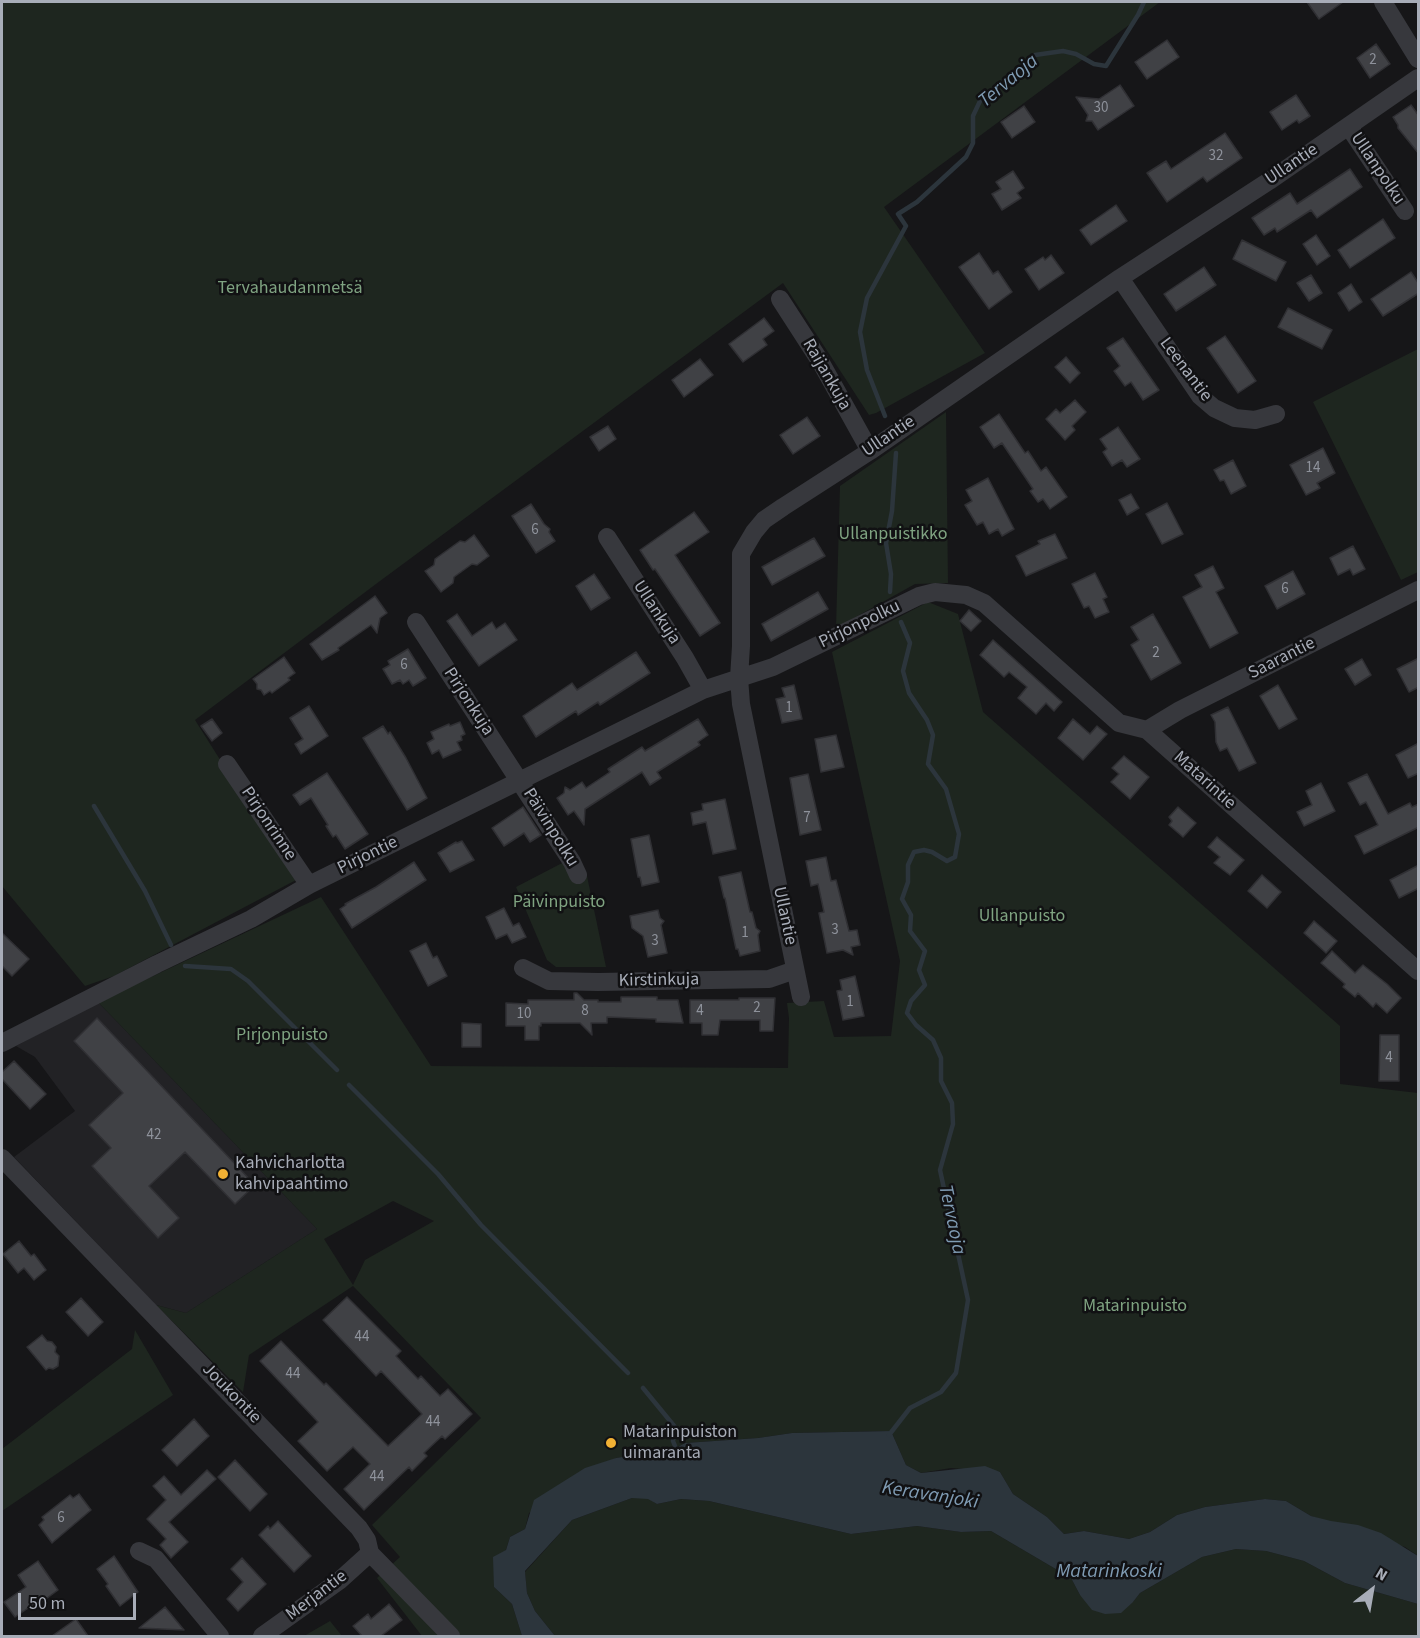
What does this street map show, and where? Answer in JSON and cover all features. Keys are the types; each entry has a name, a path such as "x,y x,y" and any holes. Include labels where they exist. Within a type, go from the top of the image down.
{"street":[{"path":"1383,2 1419,59"},
{"name":"Ullantie","path":"801,997 741,704 739,678 741,554 749,539 764,520 870,451 1120,278 1349,127 1419,78"},
{"name":"Ullanpolku","path":"1349,127 1405,211"},
{"name":"Leenantie","path":"1120,278 1200,396 1214,408 1235,418 1255,420 1276,414"},
{"name":"Raijankuja","path":"780,299 819,361 870,451"},
{"name":"Ullankuja","path":"607,537 703,690"},
{"name":"Saarantie","path":"1147,729 1180,710 1419,590"},
{"name":"Pirjonpolku","path":"739,678 773,668 919,596 935,591 966,595 984,603"},
{"name":"Matarintie","path":"984,603 1119,723 1147,729 1419,971"},
{"name":"Pirjonkuja","path":"416,622 521,782"},
{"name":"Pirjontie","path":"2,1043 251,919 309,885 703,690 739,678"},
{"name":"Pirjonrinne","path":"227,764 309,885"},
{"name":"Päivinpolku","path":"521,782 578,875"},
{"name":"Kirstinkuja","path":"524,968 549,981 598,982 769,979 795,970"},
{"name":"Joukontie","path":"4,1165 358,1528 367,1540 370,1553 451,1636"},
{"path":"139,1551 156,1559 220,1636"},
{"name":"Merjantie","path":"262,1636 339,1581 370,1553"}],"shaded area":[{"path":"98,1002 317,1229 186,1313 156,1305 14,1157 75,1111 35,1057 16,1046"}],"green space":[{"name":"Tervahaudanmetsä","path":"2,2 1160,2 884,207 985,353 869,415 783,283 195,720 296,880 114,976 85,986 2,886"},
{"path":"1418,349 1418,572 1401,580 1313,402"},
{"name":"Ullanpuistikko","path":"946,412 948,583 915,584 836,628 840,486"},
{"name":"Matarinpuisto","path":"928,602 958,614 983,712 1340,1026 1340,1084 1418,1093 1418,1556 1405,1547 1311,1516 1286,1501 1265,1499 1205,1507 1177,1515 1150,1532 1129,1539 1084,1531 1064,1534 1047,1517 1013,1494 1000,1472 951,1468 921,1473 906,1465 891,1431 792,1433 758,1438 685,1443 676,1448 616,1458 529,1513 525,1529 510,1537 494,1587 512,1604 522,1636 422,1636 377,1578 400,1557 372,1525 481,1418 353,1286 249,1355 243,1392 156,1305 186,1313 317,1229 98,1002 321,897 431,1066 788,1068 787,1003 824,1001 834,1037 891,1036 900,961 832,652","holes":["393,1201 434,1221 365,1260 353,1285 324,1239"]},
{"name":"Päivinpuisto","path":"566,861 587,876 606,967 556,967 547,960 516,887"},
{"path":"135,1330 173,1395 2,1511 2,1449 132,1349"},
{"path":"632,1498 648,1498 657,1504 681,1499 709,1501 851,1534 917,1526 961,1532 991,1531 1071,1578 1080,1595 1133,1602 1140,1593 1202,1557 1236,1549 1266,1551 1304,1561 1345,1583 1418,1604 1418,1636 555,1636 535,1611 527,1593 525,1572 572,1520"},
{"path":"330,1621 342,1636 304,1636"}],"water":[{"path":"891,1431 906,1465 921,1473 985,1466 1000,1472 1013,1494 1047,1517 1064,1534 1084,1531 1129,1539 1150,1532 1177,1515 1205,1507 1265,1499 1286,1501 1311,1516 1358,1525 1381,1533 1418,1556 1418,1604 1345,1583 1304,1561 1266,1551 1236,1549 1202,1557 1140,1593 1121,1613 1105,1614 1092,1610 1080,1595 1071,1578 991,1531 961,1532 917,1526 851,1534 709,1501 681,1499 657,1504 648,1499 632,1498 572,1520 525,1571 527,1593 535,1611 555,1636 522,1636 512,1604 494,1587 493,1557 506,1550 510,1537 525,1529 534,1500 585,1468 616,1458 676,1448 685,1443 758,1438 792,1433"}],"building":[{"path":"1307,2 1343,2 1319,19"},
{"path":"1167,40 1179,57 1147,79 1135,62"},
{"path":"1376,44 1390,64 1370,78 1357,58"},
{"path":"1120,85 1134,106 1098,130 1092,121 1086,121 1088,115 1076,97 1099,99"},
{"path":"1296,95 1310,116 1299,123 1297,120 1282,130 1270,112"},
{"path":"1411,105 1419,116 1419,154 1398,128 1393,117"},
{"path":"1024,106 1035,122 1012,138 1001,122"},
{"path":"1225,133 1242,158 1207,182 1203,177 1167,202 1147,173 1166,161 1171,169"},
{"path":"1350,169 1362,187 1317,218 1311,210 1277,232 1275,228 1264,235 1252,218 1290,193 1297,204"},
{"path":"1013,171 1024,188 1017,193 1021,198 1002,210 992,194 1001,189 996,182"},
{"path":"1116,205 1127,221 1091,245 1080,230"},
{"path":"1383,219 1395,238 1350,268 1338,250"},
{"path":"1316,235 1330,256 1317,265 1303,244"},
{"path":"1242,240 1286,262 1276,281 1233,259"},
{"path":"979,253 993,274 998,271 1012,292 989,309 959,267"},
{"path":"1051,255 1064,273 1039,290 1025,269 1043,257 1045,260"},
{"path":"1204,267 1216,285 1176,311 1164,294"},
{"path":"1411,272 1419,284 1419,293 1383,316 1371,299"},
{"path":"1311,275 1322,293 1309,301 1297,283"},
{"path":"1351,284 1362,302 1349,311 1338,293"},
{"path":"1288,308 1332,330 1322,349 1278,327"},
{"path":"764,318 774,331 763,339 767,345 743,362 729,344"},
{"path":"1225,336 1256,381 1238,393 1207,348"},
{"path":"1123,338 1159,390 1143,400 1131,382 1125,386 1114,371 1120,366 1107,348"},
{"path":"1066,357 1080,373 1070,383 1055,367"},
{"path":"700,359 713,375 684,397 672,380"},
{"path":"1075,400 1086,412 1072,426 1075,430 1065,440 1046,419 1056,409 1060,413"},
{"path":"999,414 1025,453 1028,451 1041,471 1046,467 1067,497 1050,509 1043,499 1038,502 1030,491 1033,489 1002,443 994,448 980,427"},
{"path":"807,417 820,436 793,454 780,435"},
{"path":"608,426 616,439 599,451 590,437"},
{"path":"1118,427 1140,459 1127,467 1122,460 1112,466 1103,452 1107,449 1100,439"},
{"path":"1323,448 1335,473 1317,483 1320,488 1306,495 1290,465"},
{"path":"1233,460 1246,486 1231,494 1224,480 1220,481 1214,470"},
{"path":"988,478 1014,529 1002,536 998,529 989,534 983,522 977,525 965,505 972,501 966,490"},
{"path":"1131,494 1139,508 1127,515 1119,500"},
{"path":"1167,503 1183,534 1162,544 1146,514"},
{"path":"531,504 550,529 549,532 555,541 536,553 512,516"},
{"path":"694,512 709,532 675,555 720,623 700,636 640,550"},
{"path":"1055,534 1067,558 1026,576 1016,556 1040,544 1038,541"},
{"path":"474,535 489,556 477,565 472,564 454,577 453,583 441,592 425,571 434,565 435,559 460,541 465,542"},
{"path":"814,538 825,556 772,585 762,567"},
{"path":"1353,546 1365,569 1353,575 1350,569 1338,575 1330,558"},
{"path":"1213,566 1224,588 1216,592 1238,633 1210,648 1183,597 1202,587 1195,575"},
{"path":"1293,571 1305,594 1277,609 1265,586"},
{"path":"1095,573 1107,597 1103,599 1109,612 1095,618 1089,606 1084,608 1072,584"},
{"path":"594,574 610,598 591,610 576,586"},
{"path":"818,592 828,609 771,641 762,624"},
{"path":"375,596 387,613 380,618 377,633 371,625 322,660 310,644"},
{"path":"969,610 981,621 971,631 960,621"},
{"path":"457,614 472,636 492,622 496,629 505,623 517,640 479,666 447,621"},
{"path":"1153,614 1181,663 1151,680 1131,645 1139,640 1131,627"},
{"path":"993,640 1062,702 1054,711 1046,703 1036,714 1018,698 1027,687 1009,672 1004,677 980,655"},
{"path":"408,649 426,678 413,686 409,680 403,684 400,680 392,684 383,669 390,665 388,661"},
{"path":"636,652 650,673 600,705 598,702 578,715 576,711 536,737 523,716 572,683 577,690"},
{"path":"284,657 295,673 288,678 290,680 272,693 270,691 264,695 261,690 257,689 257,684 253,679"},
{"path":"1419,658 1419,687 1409,692 1397,669"},
{"path":"1362,659 1371,675 1355,685 1345,669"},
{"path":"794,685 802,719 782,723 776,699 785,697 782,688"},
{"path":"1278,685 1297,719 1279,729 1260,696"},
{"path":"309,706 328,736 301,754 295,744 303,739 290,718"},
{"path":"1228,707 1256,763 1239,771 1227,748 1220,751 1216,742 1215,722 1211,715"},
{"path":"212,719 222,733 212,741 201,726"},
{"path":"698,719 708,735 698,742 700,745 657,772 661,778 650,785 642,772 585,809 584,825 574,811 568,815 557,798 564,793 565,787 570,790 582,782 586,788 610,772 608,769 642,747 645,751"},
{"path":"1073,719 1090,734 1097,726 1107,734 1083,760 1058,738"},
{"path":"460,722 465,734 461,736 462,740 457,742 461,750 443,758 439,750 432,754 427,743 434,739 431,732"},
{"path":"383,726 388,734 390,732 406,758 427,798 407,810 363,738"},
{"path":"836,735 844,767 821,772 815,739"},
{"path":"1419,743 1419,773 1408,778 1396,755"},
{"path":"1124,756 1149,777 1130,799 1111,782 1119,774 1112,768"},
{"path":"327,773 368,834 345,849 336,835 333,837 311,798 300,805 293,795"},
{"path":"808,774 821,830 800,835 790,778"},
{"path":"1367,774 1388,814 1410,803 1412,807 1419,804 1419,827 1364,854 1355,836 1378,825 1366,802 1360,805 1348,783"},
{"path":"1321,783 1335,811 1304,826 1297,812 1312,805 1306,791"},
{"path":"725,799 736,849 713,854 706,822 693,825 691,813 703,810 702,804"},
{"path":"523,807 541,835 530,842 524,833 504,846 492,828"},
{"path":"1178,807 1196,823 1183,837 1169,825 1172,821 1169,817"},
{"path":"649,835 659,882 642,886 640,877 638,877 631,839"},
{"path":"1217,837 1244,860 1230,875 1214,863 1220,857 1208,847"},
{"path":"462,841 474,860 450,872 438,853"},
{"path":"826,857 831,881 836,880 849,931 857,930 860,945 851,947 853,955 843,950 827,953 819,913 824,912 818,884 811,886 806,861"},
{"path":"414,862 426,880 352,928 340,909"},
{"path":"1419,865 1419,888 1399,898 1390,880"},
{"path":"741,872 750,912 752,912 756,928 760,931 758,935 760,951 740,956 736,949 719,877"},
{"path":"1262,875 1281,892 1267,908 1248,891"},
{"path":"504,908 513,926 519,923 526,937 512,943 507,934 496,939 486,917"},
{"path":"658,910 660,918 664,921 661,925 667,953 648,957 643,936 632,928 630,916"},
{"path":"1314,921 1337,941 1326,953 1304,933"},
{"path":"2,933 29,959 12,976 2,966"},
{"path":"426,943 433,958 437,956 447,976 428,986 410,951"},
{"path":"1332,951 1355,973 1363,965 1401,998 1387,1013 1376,1003 1373,1007 1358,993 1355,997 1343,987 1345,984 1321,963"},
{"path":"855,976 864,1016 843,1020 837,991 842,990 840,980"},
{"path":"574,993 584,1000 598,1000 598,1002 621,1002 621,997 657,997 657,1000 678,1000 683,1023 656,1022 656,1019 607,1017 607,1023 591,1023 592,1035 580,1023 541,1023 539,1040 525,1040 525,1026 506,1026 506,1003 528,1004 528,1000 574,1000"},
{"path":"739,998 775,998 773,1031 760,1031 760,1020 720,1020 718,1035 702,1035 702,1023 690,1023 690,1000 739,1000"},
{"path":"97,1018 255,1185 235,1204 185,1152 149,1186 179,1218 158,1238 92,1166 111,1148 89,1125 123,1093 74,1041"},
{"path":"462,1023 481,1024 481,1047 462,1047"},
{"path":"1380,1035 1399,1035 1399,1081 1379,1081"},
{"path":"14,1061 46,1094 30,1109 2,1079 2,1072"},
{"path":"19,1241 31,1256 34,1254 46,1270 34,1280 24,1268 18,1273 3,1254"},
{"path":"347,1297 401,1351 396,1356 418,1379 421,1376 440,1396 448,1389 472,1414 445,1439 442,1436 424,1453 427,1456 412,1471 409,1467 364,1510 344,1489 370,1464 353,1447 327,1471 298,1441 318,1422 260,1361 281,1341 388,1446 422,1414 381,1371 376,1376 323,1320"},
{"path":"81,1298 103,1322 88,1336 66,1312"},
{"path":"42,1335 47,1341 52,1342 59,1356 58,1366 53,1369 46,1370 27,1347"},
{"path":"194,1419 209,1436 177,1466 162,1450"},
{"path":"235,1460 267,1494 250,1511 218,1477"},
{"path":"207,1470 216,1479 169,1522 188,1542 171,1558 160,1545 166,1539 147,1519 166,1500 153,1486 164,1476 181,1495"},
{"path":"79,1494 91,1510 52,1543 39,1525 44,1520 42,1517 70,1495 73,1498"},
{"path":"278,1521 311,1556 294,1572 259,1535 268,1526 270,1529"},
{"path":"114,1556 138,1592 120,1606 97,1569"},
{"path":"242,1558 266,1584 238,1611 227,1599 243,1582 231,1569"},
{"path":"38,1561 58,1590 15,1617 4,1602 26,1587 18,1575"},
{"path":"389,1604 402,1620 381,1636 362,1636 353,1626 368,1614 371,1619"},
{"path":"165,1607 184,1630 139,1628"},
{"path":"76,1619 88,1636 52,1636"}],"waterway":[{"name":"Tervaoja","path":"885,416 867,370 860,332 867,298 906,226 898,214 917,202 966,157 973,143 973,116 980,101 1000,84 1019,74 1035,55 1063,51 1076,54 1094,64 1106,66 1144,2"},
{"name":"Tervaoja","path":"890,592 891,574 886,543 892,511 896,453"},
{"name":"Tervaoja","path":"889,1435 910,1408 941,1392 956,1373 968,1300 940,1170 953,1124 952,1103 941,1081 941,1058 933,1040 916,1025 907,1013 911,1001 925,985 919,970 925,951 910,931 911,915 902,899 908,882 908,865 914,852 924,850 932,852 947,861 955,857 959,834 946,789 928,764 933,735 927,720 909,693 903,671 910,643 901,622"},
{"path":"94,806 145,891 171,945"},
{"path":"185,966 231,969 248,981 337,1070"},
{"path":"349,1085 438,1174 481,1225 628,1373"},
{"path":"643,1388 675,1427 673,1441 677,1451"}],"place":[{"name":"Kahvicharlotta kahvipaahtimo","path":"223,1174"},
{"name":"Matarinpuiston uimaranta","path":"611,1443"}],"park label":[{"name":"Ullanpuisto","path":"1022,917"},
{"name":"Pirjonpuisto","path":"282,1036"}],"water label":[{"name":"Keravanjoki","path":"930,1496"},
{"name":"Matarinkoski","path":"1109,1573"}]}
